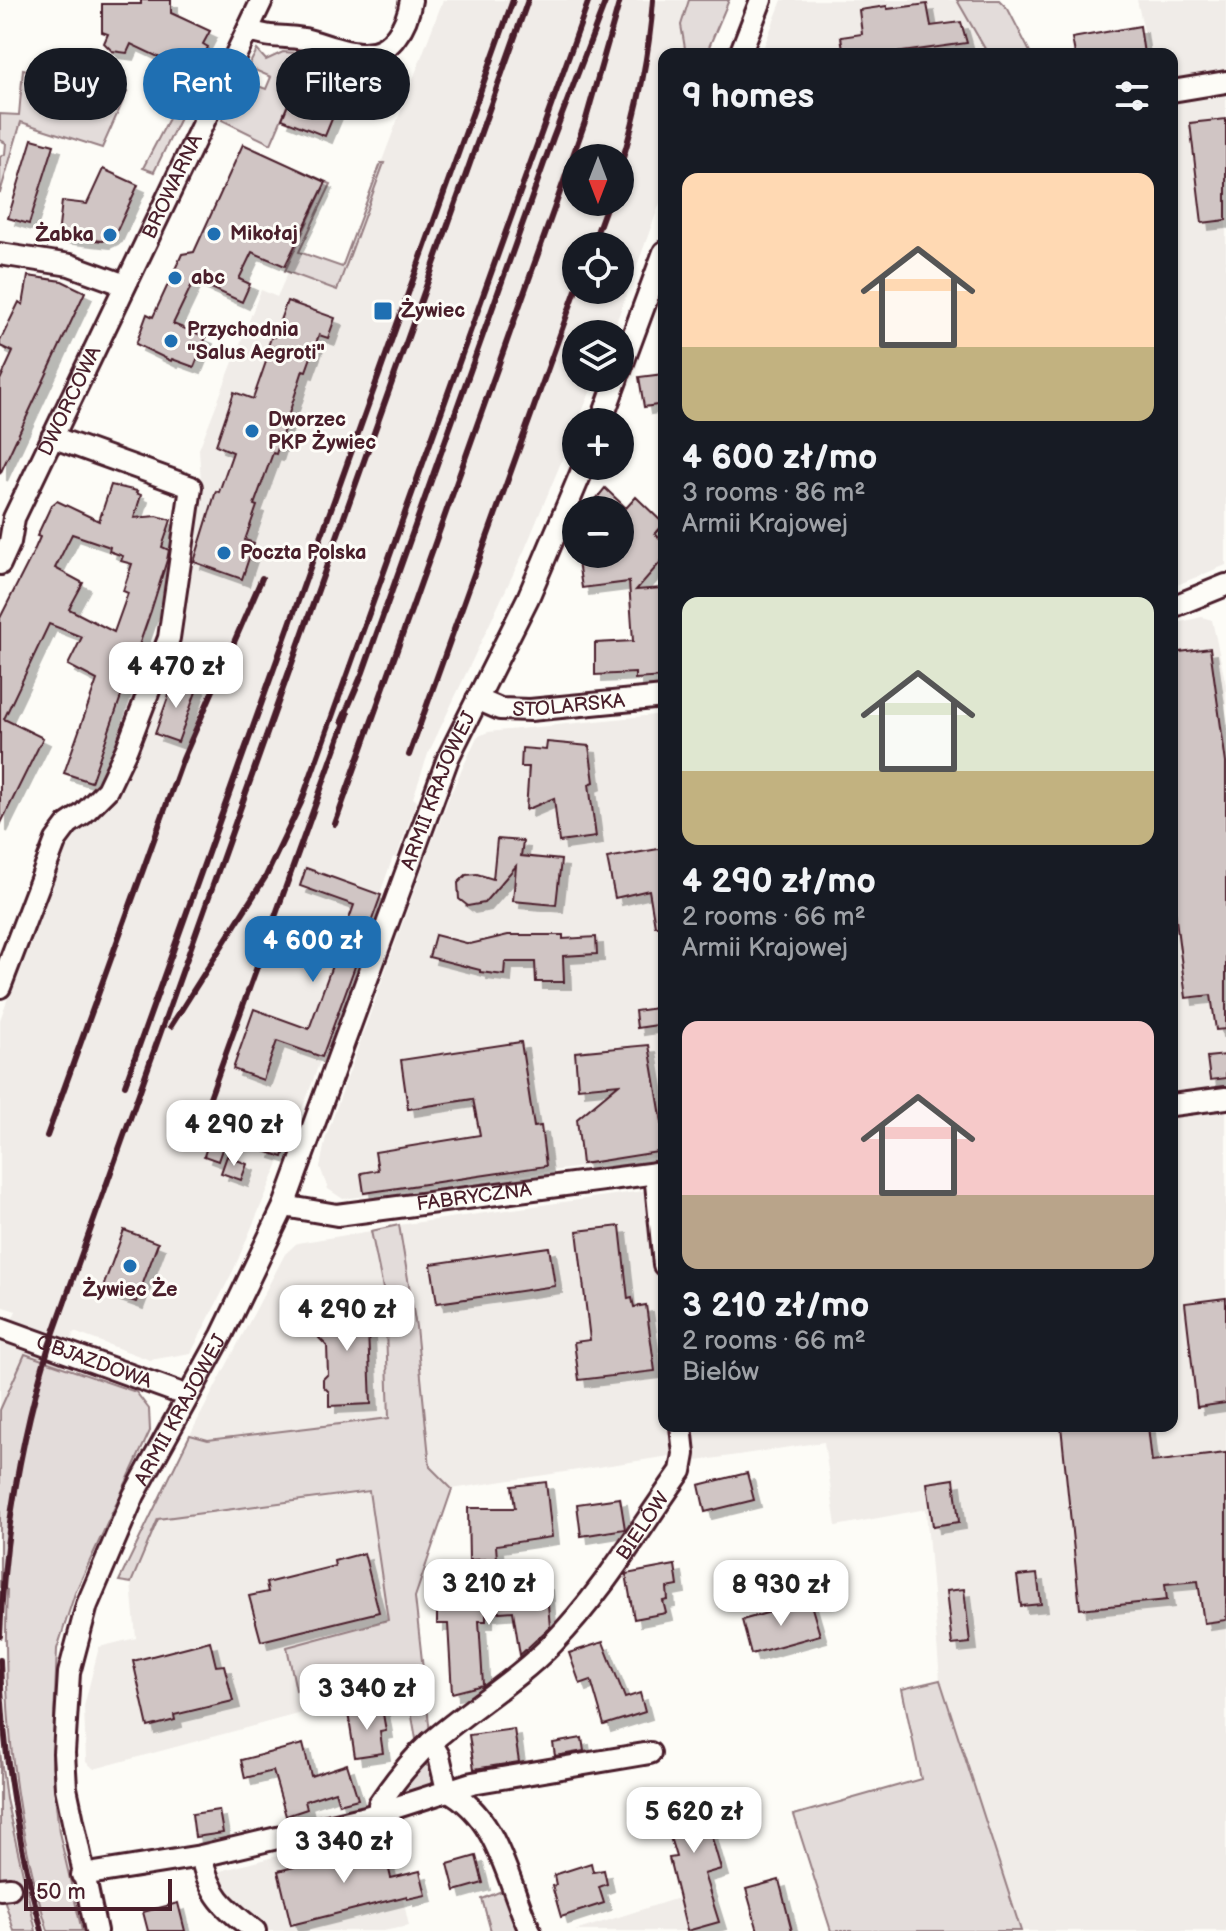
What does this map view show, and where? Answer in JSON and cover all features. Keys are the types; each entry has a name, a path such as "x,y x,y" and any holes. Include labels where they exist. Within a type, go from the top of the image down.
{"street":[{"name":"BROWARNA","path":"125,285 262,0"},
{"path":"248,30 267,37 301,39 370,54 393,42 407,18 411,0"},
{"path":"742,48 761,0"},
{"path":"1178,90 1226,82"},
{"path":"0,254 70,265 125,285"},
{"path":"634,333 658,268"},
{"name":"DWORCOWA","path":"0,564 10,542 7,526 125,285"},
{"path":"0,987 56,840 68,824 107,790 169,638 191,487 52,437"},
{"name":"ARMII KRAJOWEJ","path":"96,1931 66,1788 66,1701 77,1637 99,1573 134,1495 246,1287 284,1206 431,800 543,565 578,480"},
{"path":"1178,605 1226,585"},
{"name":"STOLARSKA","path":"477,699 500,709 530,710 658,698"},
{"path":"1178,1104 1226,1098"},
{"name":"FABRYCZNA","path":"284,1206 337,1215 658,1173"},
{"name":"OBJAZDOWA","path":"0,1328 188,1396"},
{"name":"BIELÓW","path":"379,1812 379,1804 411,1761 524,1670 554,1642 585,1605 681,1471 684,1454 682,1432"},
{"path":"431,1742 439,1756 447,1790 464,1799 488,1826 530,1931"},
{"path":"82,1875 201,1856 379,1812 472,1783 650,1753"},
{"path":"201,1856 208,1886 218,1899 255,1931"}],"shaded area":[{"path":"443,0 689,0 681,25 685,48 658,48 658,208 634,274 634,232 562,232 562,304 623,304 617,320 562,320 562,392 590,392 584,408 562,408 562,460 525,549 428,754 413,798 417,801 396,858 393,857 307,1097 234,1269 191,1353 150,1360 74,1332 56,1384 0,1582 0,1345 16,1311 0,1306 0,1020 67,833 99,809 202,499 199,449 261,290 277,297 293,261 338,277 398,120 410,120 410,87"},
{"path":"689,0 729,0 709,48 685,48 681,25"},
{"path":"782,0 957,0 985,48 763,48"},
{"path":"957,0 999,0 1008,9 1028,48 985,48"},
{"path":"1137,0 1226,0 1226,565 1178,585 1178,48 1148,48"},
{"path":"260,53 266,60 276,55 276,120 281,120 271,144 222,120 260,120 260,87 266,89 271,77 260,72"},
{"path":"23,69 24,120 114,120 102,148 21,122 0,193 0,157 5,154 6,143 0,140 0,114 19,115"},
{"path":"168,120 179,120 154,172 143,168"},
{"path":"381,163 384,163 337,290 285,271 326,182 331,184 299,252 342,267"},
{"path":"1202,617 1212,620 1226,685 1226,1087 1178,1093 1178,623"},
{"path":"658,715 658,1157 343,1199 328,1189 320,1167 326,1137 450,795 477,737 488,732"},
{"path":"1226,1109 1226,1931 1021,1931 940,1680 926,1509 836,1526 824,1442 697,1461 681,1471 683,1454 452,1489 430,1467 416,1327 399,1225 658,1189 658,1432 1178,1432 1178,1116"},
{"path":"399,1225 416,1327 430,1467 452,1489 415,1597 431,1742 416,1739 403,1664 296,1690 287,1647 388,1620 369,1491 158,1519 131,1583 119,1581 190,1435 208,1440 389,1418 385,1298 371,1231"},
{"path":"371,1231 385,1298 390,1418 208,1440 190,1435 285,1254 297,1243"},
{"path":"25,1354 136,1392 149,1409 150,1431 75,1593 57,1649 52,1766 59,1832 82,1931 48,1931 27,1847 13,1762 7,1677 7,1590 0,1587 0,1410"},
{"path":"369,1491 388,1621 288,1647 301,1713 94,1769 86,1762 84,1706 99,1647 136,1638 131,1583 158,1519"},
{"path":"940,1680 1021,1931 831,1931 794,1815 921,1779 902,1689"},
{"path":"0,1751 6,1799 36,1931 14,1931 5,1902 12,1880 0,1881"},
{"path":"419,1765 432,1768 433,1784 424,1790 404,1792 402,1786"},
{"path":"387,1827 409,1926 383,1931 255,1931 205,1875"},
{"path":"504,1890 522,1931 491,1931 482,1899"},
{"path":"681,1897 693,1931 575,1931"}],"building":[{"path":"141,0 171,0 171,13 210,31 203,44 208,48 143,50 131,44 127,53 127,48 109,48 104,43 108,34 102,32 102,4 141,4"},
{"path":"927,4 931,26 961,22 967,43 931,48 843,48 841,37 862,34 859,10 887,6 887,9"},
{"path":"1140,26 1143,48 1074,48 1072,38"},
{"path":"1226,119 1226,220 1202,223 1190,123"},
{"path":"285,120 332,120 325,136"},
{"path":"32,139 54,145 29,224 8,218"},
{"path":"243,144 326,182 285,266 252,252 239,279 250,284 242,302 194,280 173,324 206,337 194,367 171,361 136,344 147,314 153,317 182,254 194,252"},
{"path":"103,169 138,185 115,235 103,241 58,236 62,201 87,204"},
{"path":"28,276 62,281 85,292 0,474 0,380 13,352 0,346 0,341 19,302 23,305"},
{"name":"Dworzec PKP Żywiec","path":"287,301 335,318 328,338 319,335 306,371 303,370 276,454 273,453 254,505 257,506 245,540 254,543 242,579 194,562 216,491 219,492 233,452 216,445 234,392 253,399 268,356 265,355"},
{"path":"658,375 658,405 644,407 639,377"},
{"path":"111,485 137,491 141,495 134,518 157,516 171,520 162,547 169,550 167,560 151,611 91,782 64,773 97,680 68,665 82,637 49,624 4,719 43,738 0,825 0,618 33,553 51,506 57,501 99,521","holes":["72,534 110,547 109,551 123,556 121,561 132,564 123,591 128,593 114,632 69,609 83,583 55,568"]},
{"path":"605,488 613,496 598,496"},
{"path":"636,497 658,518 655,534 658,537 658,565 636,590 658,588 658,677 635,679 635,673 595,675 595,643 633,641 629,582 582,588 579,568 634,568"},
{"path":"1210,648 1226,763 1226,1029 1216,1030 1211,995 1186,998 1178,935 1178,652"},
{"path":"175,678 198,686 178,742 155,734"},
{"path":"547,742 589,746 594,782 589,784 596,837 559,842 554,798 526,810 529,767 521,767 522,748 546,750"},
{"path":"497,839 523,841 521,856 561,860 556,905 513,901 516,866 484,903 468,906 459,899 458,883 466,875 477,874 493,879"},
{"path":"658,849 658,926 655,926 649,890 615,898 607,858"},
{"path":"306,868 381,895 322,1057 277,1041 263,1080 233,1069 254,1009 309,1029 354,905 300,886"},
{"path":"435,935 470,944 508,935 563,935 563,939 596,937 597,954 563,956 564,982 536,982 535,962 505,962 504,975 480,972 429,957"},
{"path":"658,1008 658,1025 637,1028 635,1011"},
{"path":"521,1042 534,1127 541,1126 546,1166 364,1193 361,1173 378,1170 375,1152 480,1135 473,1099 408,1109 401,1060"},
{"path":"649,1045 658,1098 658,1152 582,1164 577,1119 619,1084 578,1088 575,1052"},
{"path":"1226,1055 1226,1078 1210,1080 1207,1057"},
{"path":"223,1100 237,1105 218,1161 204,1156"},
{"path":"275,1107 293,1112 287,1129 292,1130 283,1157 264,1151"},
{"path":"227,1156 247,1164 241,1180 221,1173"},
{"path":"620,1226 628,1299 632,1298 634,1307 646,1305 655,1371 579,1380 574,1342 590,1340 577,1231"},
{"name":"Żywiec Że","path":"124,1230 158,1243 136,1302 102,1290"},
{"path":"549,1247 555,1286 437,1303 431,1264"},
{"path":"353,1295 354,1305 367,1305 371,1404 329,1406 329,1392 323,1386 323,1379 328,1374 327,1346 319,1338 326,1330 325,1305 337,1305 337,1296"},
{"path":"1226,1298 1226,1403 1197,1407 1185,1303"},
{"path":"1062,1432 1149,1432 1152,1462 1226,1453 1226,1620 1204,1623 1198,1581 1165,1584 1167,1600 1080,1609"},
{"path":"747,1473 754,1500 705,1512 699,1485"},
{"path":"954,1479 959,1522 933,1526 927,1483"},
{"path":"546,1482 552,1537 496,1545 497,1559 469,1560 468,1508 515,1508 512,1486"},
{"path":"620,1498 625,1529 581,1536 577,1504"},
{"path":"364,1553 379,1612 261,1641 249,1596 268,1592 266,1583 335,1566 334,1561"},
{"path":"675,1565 678,1586 667,1588 668,1600 663,1601 666,1613 634,1619 626,1574"},
{"path":"1037,1574 1041,1604 1021,1606 1017,1576"},
{"path":"546,1583 550,1627 520,1655 513,1611 486,1613 486,1621 479,1621 483,1685 452,1693 448,1624 437,1624 437,1598 511,1594 510,1587"},
{"path":"964,1589 970,1643 952,1645 946,1591"},
{"path":"810,1601 820,1635 751,1654 742,1620"},
{"path":"210,1641 216,1666 224,1665 233,1701 174,1715 175,1720 148,1727 133,1661"},
{"path":"603,1642 625,1698 640,1693 645,1712 604,1725 591,1680 580,1684 569,1653"},
{"path":"398,1685 401,1705 380,1708 377,1687"},
{"path":"382,1708 386,1731 380,1732 383,1753 355,1757 348,1713"},
{"path":"514,1729 519,1762 474,1769 469,1735"},
{"path":"582,1738 584,1751 555,1756 553,1743"},
{"path":"303,1744 311,1776 347,1764 358,1799 339,1804 335,1791 305,1801 307,1809 286,1816 273,1771 245,1778 241,1760"},
{"path":"713,1791 722,1828 710,1831 721,1869 704,1874 719,1922 687,1931 669,1858 676,1857 660,1804"},
{"path":"219,1810 223,1833 195,1837 192,1814"},
{"path":"383,1845 391,1878 420,1871 426,1895 407,1899 407,1896 291,1925 278,1871"},
{"path":"476,1856 483,1883 455,1891 448,1864"},
{"path":"591,1863 593,1872 604,1870 607,1884 599,1887 604,1903 561,1917 552,1886 556,1885 554,1875"},
{"path":"779,1880 792,1931 758,1931 746,1889"},
{"path":"178,1903 185,1931 148,1931 143,1912"}],"railway":[{"path":"125,1085 513,0"},
{"path":"0,1636 5,1562 15,1489 49,1346 528,0"},
{"path":"171,1026 266,876 301,803 589,0"},
{"path":"342,721 363,672 553,138 606,0"},
{"path":"335,824 586,119 620,0"},
{"path":"627,144 649,43 653,0"},
{"path":"597,232 603,216"},
{"path":"409,755 571,304"},
{"path":"47,1136 183,759 262,578"},
{"path":"209,1100 348,714"},
{"path":"0,1660 4,1729 13,1797 42,1931"}],"place":[{"name":"Mikołaj","path":"214,234"},
{"name":"Żabka","path":"110,235"},
{"name":"abc","path":"175,278"},
{"name":"Żywiec","path":"383,311"},
{"name":"Przychodnia \"Salus Aegroti\"","path":"171,341"},
{"name":"Dworzec PKP Żywiec","path":"252,431"},
{"name":"Poczta Polska","path":"224,553"},
{"name":"Żywiec Że","path":"130,1266"}]}
